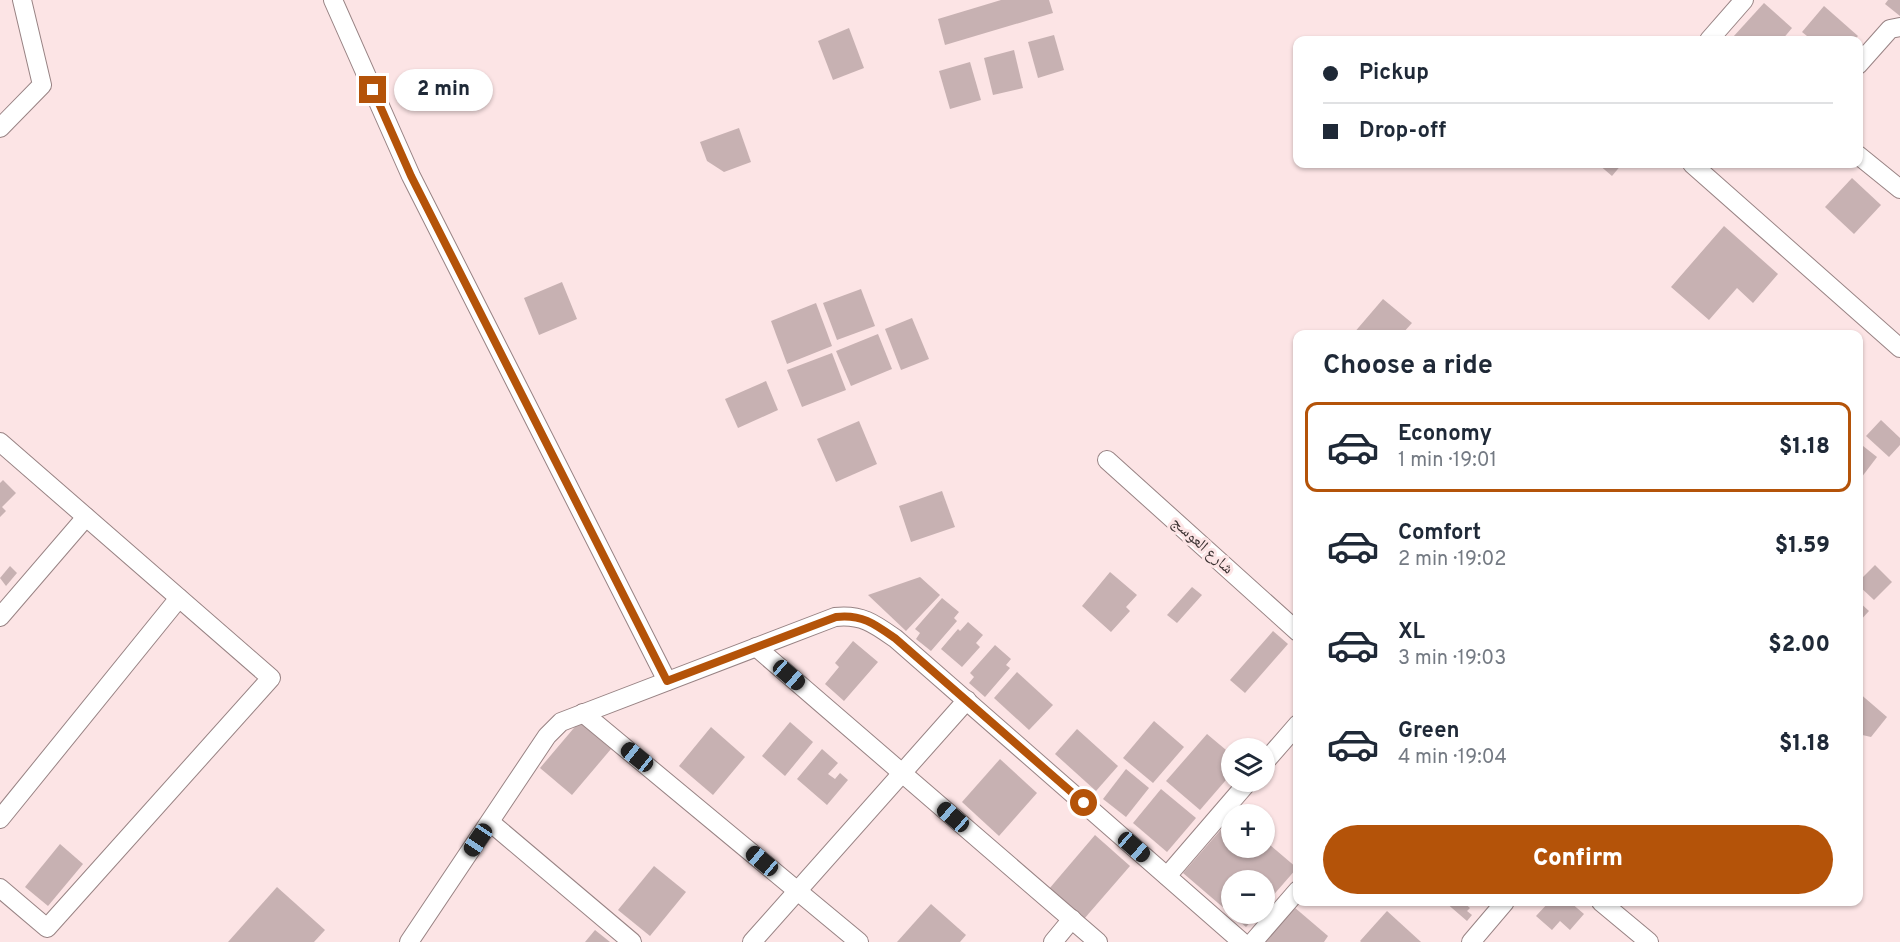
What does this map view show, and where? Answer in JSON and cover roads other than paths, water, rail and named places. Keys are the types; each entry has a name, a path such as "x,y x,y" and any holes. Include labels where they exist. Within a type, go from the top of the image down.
{"street":[{"path":"0,128 42,85 22,0"},
{"path":"333,0 411,176 667,681"},
{"path":"1712,36 1744,0"},
{"path":"1863,59 1890,29 1900,27"},
{"path":"1863,159 1900,189"},
{"path":"1697,168 1900,348"},
{"path":"0,442 271,678 47,928 0,888"},
{"name":"شارع العوسج","path":"1107,460 1293,627"},
{"path":"0,618 86,517"},
{"path":"0,819 179,598"},
{"path":"409,942 553,729 561,722 836,617 851,616 880,628 967,700 1242,942"},
{"path":"756,647 1098,942"},
{"path":"752,942 967,700"},
{"path":"583,713 860,942"},
{"path":"1275,750 1293,730"},
{"path":"1167,876 1239,792"},
{"path":"490,822 632,942"},
{"path":"1253,942 1293,896"},
{"path":"1471,942 1502,906"},
{"path":"1606,906 1648,942"},
{"path":"1053,942 1072,919"}]}
